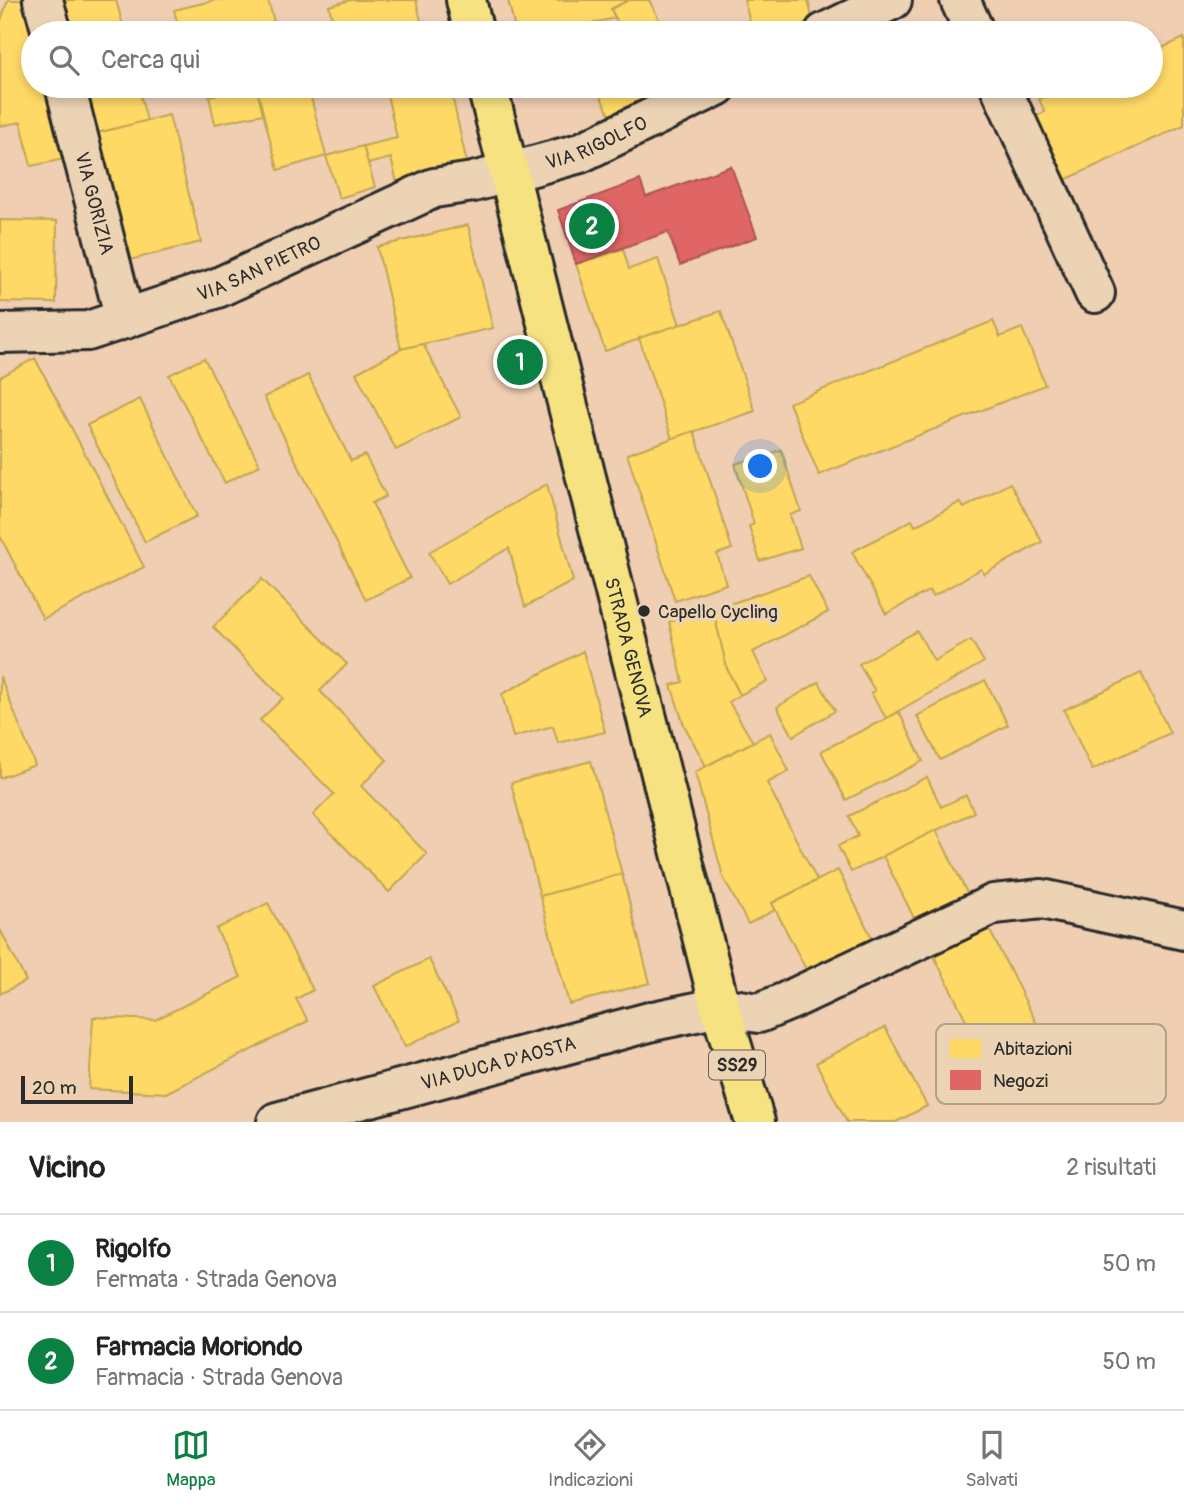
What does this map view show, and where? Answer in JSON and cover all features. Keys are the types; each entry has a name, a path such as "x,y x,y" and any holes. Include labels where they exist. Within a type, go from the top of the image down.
{"main road":[{"path":"466,0 471,21"},
{"name":"SS29","path":"490,98 508,173"},
{"name":"STRADA GENOVA","path":"508,173 720,1007 755,1122"}],"street":[{"path":"43,0 49,21"},
{"path":"849,21 892,0"},
{"path":"960,0 970,21"},
{"name":"VIA GORIZIA","path":"68,98 125,319"},
{"name":"VIA RIGOLFO","path":"508,173 580,153 692,98"},
{"path":"1006,98 1095,293"},
{"name":"VIA SAN PIETRO","path":"0,333 88,331 217,288 434,188 508,173"},
{"path":"720,1007 759,1013 993,904 1042,899 1184,930"},
{"name":"VIA DUCA D'AOSTA","path":"276,1122 653,1021 720,1007"}],"building: Abitazioni":[{"path":"8,0 31,0 32,21 21,21 21,98 55,98 69,158 31,166 21,122 0,126 0,23"},
{"path":"55,0 116,0 122,21 61,21"},
{"path":"216,0 268,0 274,21 177,21 174,10"},
{"path":"351,0 416,0 421,21 333,21 329,6"},
{"path":"508,0 629,0 611,9 615,18 602,21 513,21"},
{"path":"629,0 649,0 660,21 617,21 611,9"},
{"path":"744,0 808,0 813,21 750,21"},
{"path":"1184,38 1184,125 1052,186 1023,122 1045,112 1039,99 1163,98 1163,48"},
{"path":"80,98 141,98 147,121 90,135"},
{"path":"209,98 259,98 263,114 215,124"},
{"path":"259,98 311,98 326,156 278,170"},
{"path":"388,98 453,98 467,164 401,199 391,158 368,164 363,146 397,138"},
{"path":"601,98 672,98 616,127"},
{"path":"169,115 201,242 126,261 93,134"},
{"path":"363,146 375,187 339,198 326,156"},
{"path":"0,220 57,221 56,303 0,302"},
{"path":"468,225 493,328 401,349 377,247"},
{"path":"623,249 629,269 658,259 680,325 605,351 576,264"},
{"path":"721,311 755,411 672,439 639,338"},
{"path":"993,321 1000,337 1022,328 1045,385 819,475 789,403"},
{"path":"423,344 461,417 396,450 356,373 401,349"},
{"path":"35,358 144,567 43,619 0,536 0,377"},
{"path":"204,358 260,465 225,483 169,375"},
{"path":"308,375 351,461 365,455 386,496 372,503 410,578 366,600 264,397"},
{"path":"140,399 197,516 145,542 87,425"},
{"path":"694,431 732,549 717,554 726,584 675,601 627,454"},
{"path":"781,450 801,511 790,515 801,548 760,561 749,526 754,524 735,464"},
{"path":"1010,483 1042,542 984,574 981,569 933,596 930,590 886,614 852,552 912,520 915,526 960,502 964,508"},
{"path":"547,484 573,581 525,607 509,548 447,584 429,552"},
{"path":"809,576 828,612 753,652 767,681 740,695 727,669 713,610"},
{"path":"262,579 347,664 320,691 387,760 361,786 427,854 389,892 313,815 334,794 260,720 283,698 213,627"},
{"path":"713,610 727,669 740,695 729,702 753,742 706,766 684,725 671,685 683,682 669,622"},
{"path":"917,631 934,661 971,640 984,662 886,718 871,693 875,691 859,664"},
{"path":"583,651 605,732 558,743 553,726 513,737 502,694"},
{"path":"1141,673 1170,733 1092,770 1064,710"},
{"path":"0,676 35,765 0,778"},
{"path":"985,680 1008,725 940,760 917,716"},
{"path":"819,682 835,711 793,736 777,707"},
{"path":"899,712 923,761 846,800 821,751"},
{"path":"770,733 789,771 767,783 817,880 772,903 775,910 748,924 723,877 695,772"},
{"path":"591,761 622,874 540,896 511,783"},
{"path":"927,777 941,807 966,795 974,812 851,872 838,846 858,836 849,816"},
{"path":"936,830 973,905 921,932 883,856"},
{"path":"838,870 880,954 815,987 772,903"},
{"path":"622,874 650,983 569,1004 540,896"},
{"path":"268,903 313,990 296,999 308,1021 166,1093 89,1089 93,1017 155,1020 241,977 216,929"},
{"path":"987,925 1037,1024 968,1024 932,952"},
{"path":"0,929 26,981 0,994"},
{"path":"429,959 459,1020 405,1047 374,986"},
{"path":"885,1027 927,1106 896,1122 847,1122 816,1063"}],"building: Negozi":[{"path":"731,166 757,237 680,265 668,232 576,264 558,210 640,180 646,197"}],"place":[{"name":"Farmacia Moriondo","path":"592,226"},
{"name":"Rigolfo","path":"520,362"},
{"name":"Capello Cycling","path":"644,611"}]}
